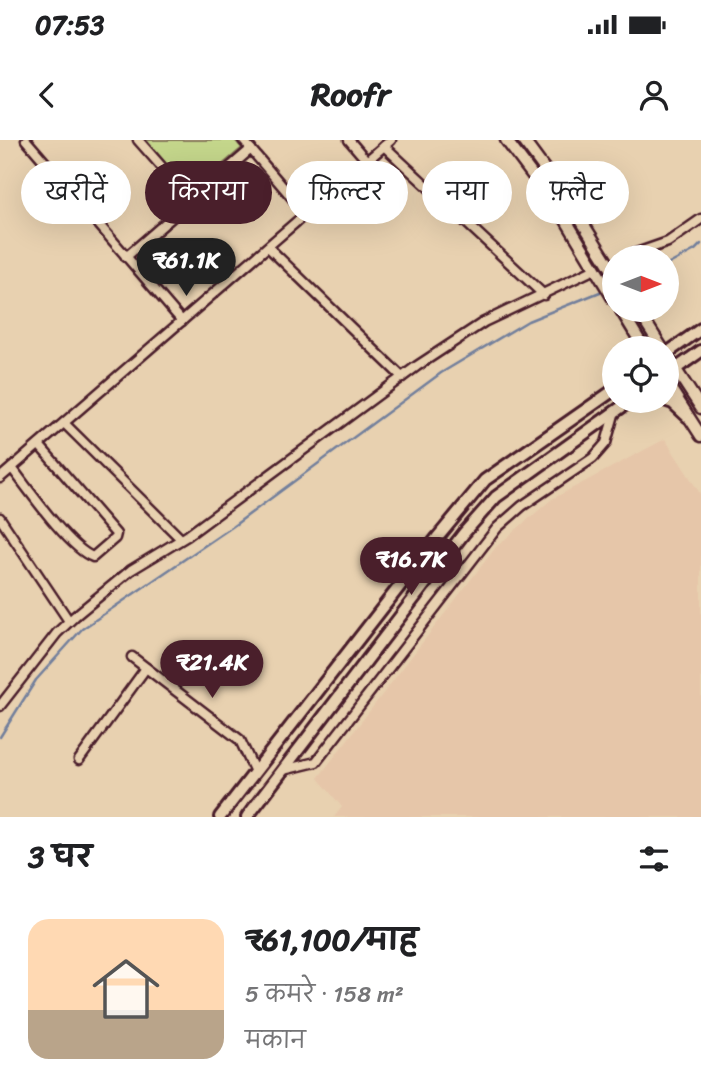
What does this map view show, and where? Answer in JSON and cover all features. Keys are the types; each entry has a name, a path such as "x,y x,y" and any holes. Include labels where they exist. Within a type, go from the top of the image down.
{"main road":[{"path":"679,345 701,329"},
{"path":"679,366 701,351"},
{"path":"220,817 485,480 602,398"},
{"path":"679,408 688,416"},
{"path":"247,817 464,533 496,497 612,413"}],"street":[{"path":"26,140 181,321"},
{"path":"138,140 156,161"},
{"path":"243,140 286,190"},
{"path":"349,140 367,161 387,143 544,295"},
{"path":"506,140 564,217 602,280"},
{"path":"523,140 602,251"},
{"path":"237,161 251,149"},
{"path":"659,245 701,219"},
{"path":"126,257 164,224"},
{"path":"0,478 294,224"},
{"path":"268,247 402,377"},
{"path":"0,706 57,633 131,570 181,540 402,377 484,322 598,273"},
{"path":"679,382 701,408"},
{"path":"679,402 701,436"},
{"path":"283,770 316,762 497,528 522,506 593,458 606,443 614,413"},
{"path":"64,423 181,540"},
{"path":"12,468 69,538 88,556 97,554 116,534 39,445"},
{"path":"0,518 69,621"},
{"path":"132,657 240,740 255,772"},
{"path":"79,760 146,668"}],"shaded area":[{"path":"665,439 701,495 701,817 334,817 342,807 318,778 496,547 552,499"}],"green space":[{"path":"146,140 235,140 242,148 227,161 164,161"}],"waterway":[{"path":"679,259 701,244"},
{"path":"0,737 36,680 82,629 232,527 441,373 528,321 602,291"}]}
